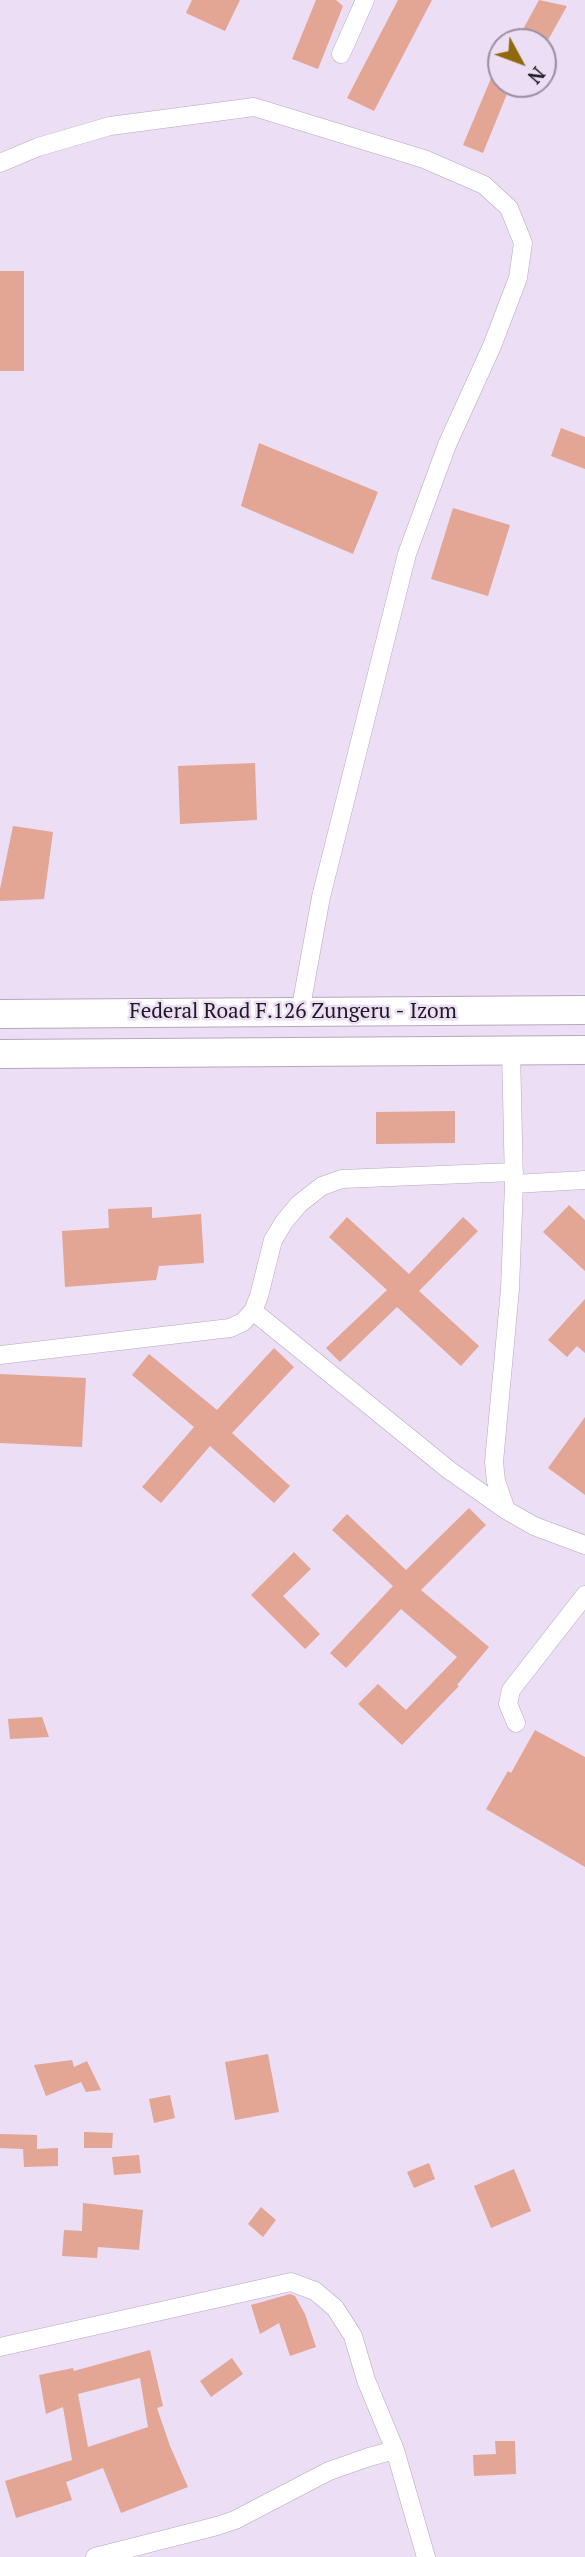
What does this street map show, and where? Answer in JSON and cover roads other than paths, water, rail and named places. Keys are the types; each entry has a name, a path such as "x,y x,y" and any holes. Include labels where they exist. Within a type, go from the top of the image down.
{"main road":[{"name":"Federal Road F.126 Zungeru - Izom","path":"0,1014 585,1010"},
{"name":"Federal Road F.126 Zungeru - Izom","path":"0,1054 585,1050"}],"street":[{"path":"341,54 365,0"},
{"path":"0,163 38,148 110,126 254,107 425,159 484,185 509,208 523,243 518,278 492,346 447,445 407,554 321,897 300,1012"},
{"path":"506,1510 496,1481 494,1462 510,1289 514,1178 511,1050"},
{"path":"0,1355 190,1335 230,1328 243,1322 253,1311 272,1240 284,1222 299,1204 322,1186 342,1179 585,1180"},
{"path":"253,1311 449,1470 534,1527 585,1545"},
{"path":"516,1723 508,1704 511,1690 585,1595"},
{"path":"0,2347 291,2282 314,2291 335,2308 353,2336 366,2380 396,2450 426,2557"},
{"path":"95,2557 226,2523 329,2471 369,2456 396,2450"}]}
